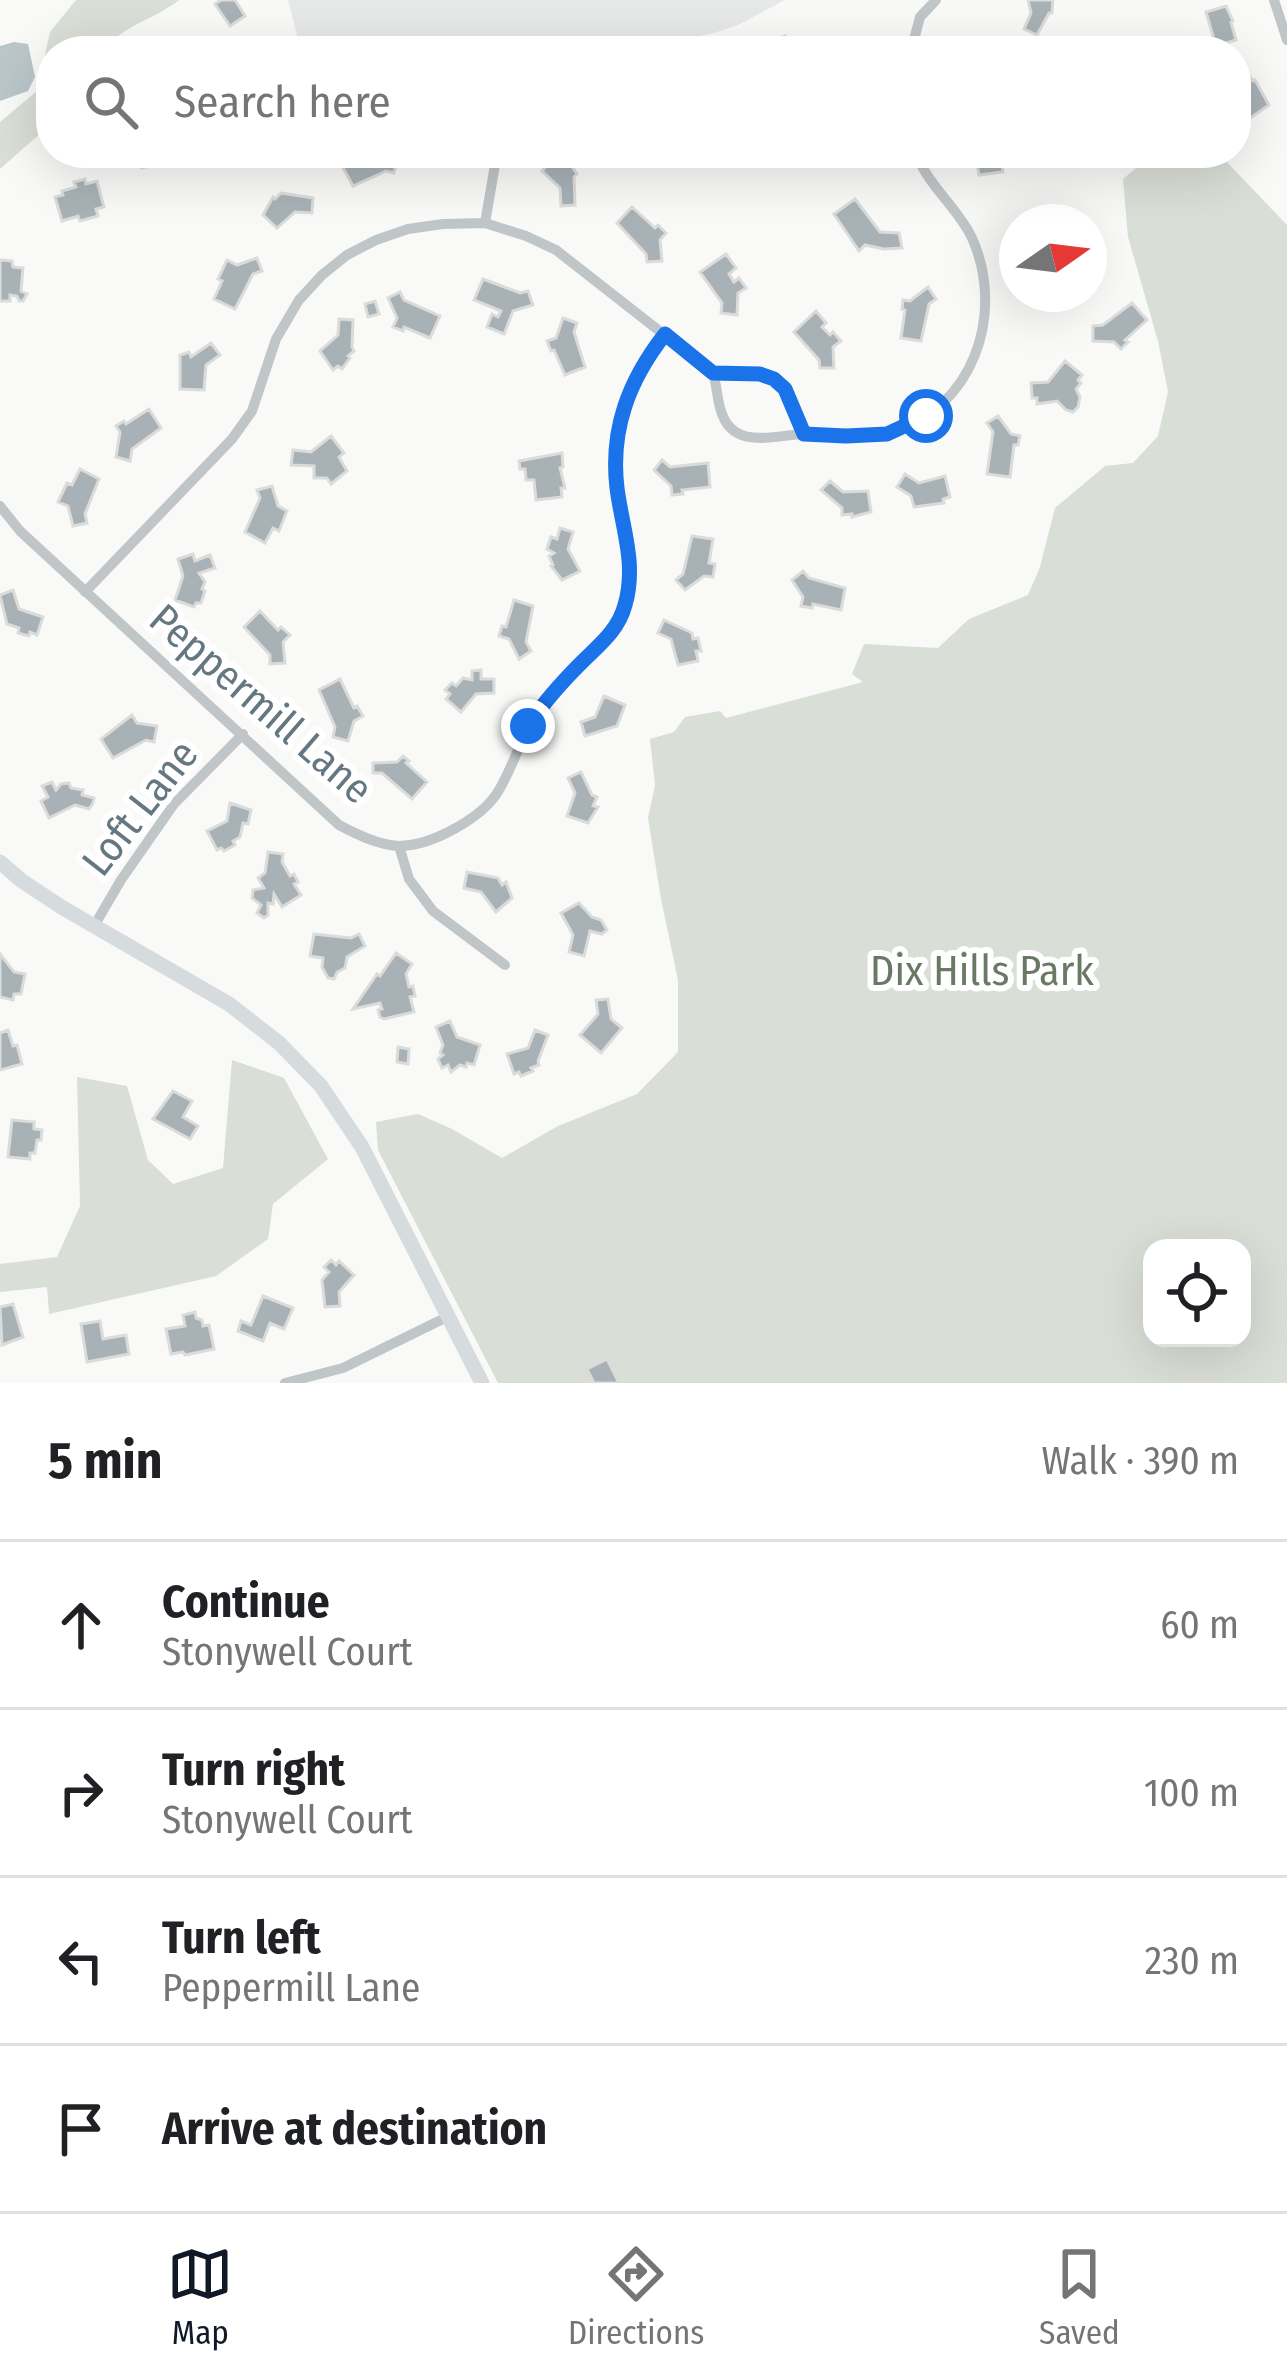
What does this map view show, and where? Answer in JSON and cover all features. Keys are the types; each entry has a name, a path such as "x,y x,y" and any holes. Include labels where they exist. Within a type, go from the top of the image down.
{"main road":[{"path":"0,862 34,889 229,1004 280,1043 321,1086 362,1147 482,1383"}],"street":[{"path":"914,36 920,16 936,0"},
{"path":"1274,0 1287,40"},
{"path":"485,223 494,168"},
{"path":"713,373 727,424 752,439 887,434 926,416 953,393 975,359 986,319 984,272 970,234 923,168"},
{"path":"85,592 232,439 252,411 276,339 299,300 346,255 408,229 485,223 556,250 713,373 760,374 774,379 785,389 804,434"},
{"name":"Peppermill Lane","path":"0,506 20,531 338,825 399,846 447,834 475,817 497,795 544,702 610,635 624,611 630,553 617,488 618,426 628,391 665,334"},
{"name":"Loft Lane","path":"94,926 174,804 243,734"},
{"path":"399,846 409,880 433,911 506,965"},
{"path":"285,1383 343,1368 449,1316"}],"shaded area":[{"path":"288,0 785,0 738,25 699,36 297,36"},
{"path":"28,44 35,77 28,91 0,101 0,46"}],"green space":[{"path":"76,0 179,0 118,36 49,36"},
{"path":"36,92 36,137 0,169 0,122"},
{"name":"Dix Hills Park","path":"1136,168 1233,168 1287,225 1287,1383 498,1383 378,1150 376,1122 418,1114 502,1158 558,1126 637,1094 678,1052 678,980 648,818 655,785 650,739 674,732 685,717 720,711 726,718 863,682 852,674 864,644 938,648 969,619 1028,595 1055,508 1105,466 1133,463 1158,436 1168,392 1128,237 1123,179"},
{"path":"232,1060 284,1078 328,1159 273,1204 268,1239 216,1276 49,1314 47,1287 0,1292 0,1264 57,1257 80,1206 77,1077 127,1086 148,1160 173,1184 223,1168"}],"building":[{"path":"235,0 245,16 230,26 215,4"},
{"path":"1028,0 1053,0 1052,13 1037,35 1024,29 1031,13"},
{"path":"1226,6 1235,36 1213,36 1206,12"},
{"path":"1251,78 1255,80 1269,105 1251,117"},
{"path":"343,168 395,168 394,173 386,171 353,186"},
{"path":"573,168 577,174 575,205 561,206 560,188 542,171"},
{"path":"978,168 1002,168 1003,172 979,175"},
{"path":"85,179 86,184 97,181 104,207 96,209 98,216 62,221 55,197"},
{"path":"281,193 313,198 312,213 295,212 277,228 263,215 273,197"},
{"path":"855,199 880,232 899,233 902,248 865,245 859,251 834,214"},
{"path":"632,207 666,233 660,240 662,261 647,262 646,254 617,223"},
{"path":"726,254 736,268 729,274 746,288 738,293 737,315 721,313 722,303 700,272"},
{"path":"257,258 262,271 253,274 235,309 214,299 227,260 237,265"},
{"path":"0,260 23,268 21,291 27,294 23,301 10,295 10,301 0,301"},
{"path":"483,279 520,293 528,291 533,305 513,311 504,334 487,327 492,314 498,317 501,311 474,300"},
{"path":"928,287 936,299 929,304 921,341 901,338 903,300 910,301"},
{"path":"400,292 404,300 440,316 430,338 393,327 397,318 388,298"},
{"path":"375,301 379,314 368,317 365,304"},
{"path":"1132,303 1147,320 1121,349 1114,342 1093,341 1093,326 1103,325"},
{"path":"816,311 826,323 822,327 841,341 833,347 834,368 820,368 819,360 794,332"},
{"path":"563,318 577,323 574,332 585,367 565,375 547,341 556,338"},
{"path":"339,319 353,320 354,351 342,369 333,370 320,351 338,335"},
{"path":"211,343 220,355 206,365 204,390 180,389 180,355 189,352 191,357"},
{"path":"1065,361 1082,375 1076,389 1078,407 1073,412 1057,401 1037,404 1037,398 1032,398 1031,383 1048,382"},
{"path":"149,409 161,428 132,449 130,461 116,457 120,432 116,426"},
{"path":"998,416 1011,434 1020,436 1014,445 1010,477 987,474 993,432 987,423"},
{"path":"331,436 344,453 339,457 347,471 331,484 327,478 314,478 314,466 291,465 293,450 311,452"},
{"path":"562,453 562,497 536,500 534,480 526,480 519,461"},
{"path":"662,460 670,467 708,463 710,487 672,495 671,486 654,470"},
{"path":"80,469 99,479 85,514 87,523 73,526 68,506 58,502"},
{"path":"905,474 919,483 945,476 950,497 944,503 914,507 911,496 897,487"},
{"path":"830,481 843,492 868,491 871,512 842,515 842,508 821,490"},
{"path":"272,486 278,506 287,511 279,531 273,528 265,543 245,532 260,498 257,490"},
{"path":"560,528 573,532 568,549 580,571 562,580 551,566 549,556 554,553 547,549"},
{"path":"692,536 713,539 709,563 715,564 713,577 704,576 685,590 676,580 683,574"},
{"path":"193,554 195,561 210,555 215,568 199,573 205,591 194,607 175,600 183,576 178,559"},
{"path":"803,571 809,578 845,588 841,610 801,606 803,597 792,580"},
{"path":"13,590 19,609 43,617 37,635 18,633 19,628 7,624 0,595"},
{"path":"514,600 533,606 526,642 531,651 519,659 509,639 499,636"},
{"path":"260,611 290,635 283,642 285,663 270,664 270,655 244,627"},
{"path":"664,620 698,638 698,661 678,665 671,639 658,633"},
{"path":"481,670 481,679 494,679 494,693 476,694 461,712 446,699 450,694 445,690 463,678 472,680 472,671"},
{"path":"340,679 363,716 354,721 348,741 333,737 335,727 319,690"},
{"path":"604,696 625,705 617,726 585,736 581,722 595,717"},
{"path":"132,715 137,723 157,726 154,742 146,740 113,758 101,739"},
{"path":"403,756 427,782 412,799 382,773 373,773 373,763 397,762"},
{"path":"581,772 597,797 593,806 598,807 588,823 567,816 575,793 568,778"},
{"path":"52,782 56,790 69,783 83,790 82,795 94,798 93,803 89,809 75,805 49,818 41,801 48,797 42,786"},
{"path":"230,803 251,810 248,824 243,823 235,845 217,850 207,831 227,821"},
{"path":"268,852 283,854 282,862 290,876 294,874 301,895 282,907 274,894 264,918 257,913 261,905 252,898 253,890 264,888 258,878 265,873"},
{"path":"467,872 498,878 502,885 506,882 512,898 496,912 481,892 464,888"},
{"path":"579,903 607,930 602,934 590,931 584,956 569,952 573,935 561,913"},
{"path":"314,934 351,938 359,934 365,946 347,957 345,968 334,979 328,978 323,958 310,956"},
{"path":"396,953 412,964 406,974 409,987 413,986 414,1012 384,1019 378,1010 380,1003 353,1009 377,974"},
{"path":"0,954 14,972 25,974 21,994 14,994 13,1000 0,997"},
{"path":"608,999 611,1019 622,1028 601,1053 580,1035 598,1014 596,1000"},
{"path":"450,1021 457,1037 480,1045 474,1065 460,1065 451,1072 438,1059 443,1045 436,1027"},
{"path":"8,1030 22,1064 0,1070 0,1033"},
{"path":"535,1030 548,1035 539,1065 521,1076 514,1074 507,1054 528,1048"},
{"path":"398,1047 409,1049 408,1064 397,1062"},
{"path":"173,1091 192,1101 183,1117 198,1126 190,1139 153,1119"},
{"path":"12,1120 34,1122 34,1129 42,1130 30,1159 8,1157"},
{"path":"331,1260 354,1275 339,1292 340,1306 325,1307 322,1280"},
{"path":"263,1296 293,1308 284,1329 270,1323 263,1341 238,1331 241,1321 251,1325"},
{"path":"13,1304 23,1337 2,1345 0,1307"},
{"path":"195,1312 203,1326 209,1325 214,1349 171,1354 166,1329 185,1326 183,1315"},
{"path":"100,1321 103,1339 126,1335 129,1354 87,1362 81,1324"},
{"path":"607,1359 619,1383 594,1383 587,1369"}],"route":[{"path":"528,726 544,702 610,635 624,611 630,553 617,488 618,426 628,391 665,334 713,373 760,374 774,379 785,389 804,434 887,434 926,416"}]}
